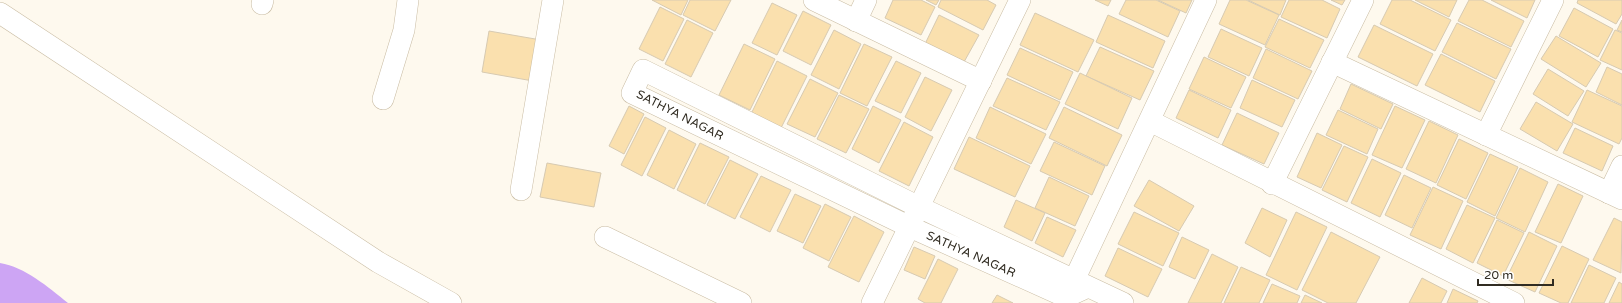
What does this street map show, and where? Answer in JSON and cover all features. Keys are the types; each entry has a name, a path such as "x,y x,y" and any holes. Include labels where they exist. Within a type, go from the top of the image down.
{"street":[{"path":"383,99 404,30 408,0"},
{"path":"522,190 553,0"},
{"path":"814,0 856,22 981,81"},
{"path":"856,22 866,0"},
{"path":"872,303 1020,0"},
{"path":"1076,288 1150,121 1206,0"},
{"path":"1272,184 1363,0"},
{"path":"1486,135 1553,0"},
{"path":"0,13 378,262 451,303"},
{"path":"1332,62 1615,196 1622,166"},
{"name":"SATHYA NAGAR","path":"1076,288 919,207 643,70 632,93 910,227 1076,288 1123,303"},
{"path":"1150,121 1272,184 1514,303"},
{"path":"605,237 741,303"}],"shaded area":[{"path":"0,263 9,265 27,273 68,303 0,303"}],"building":[{"path":"652,0 688,0 681,15"},
{"path":"690,0 731,0 715,31 683,15"},
{"path":"893,0 921,0 935,7 921,35 885,18"},
{"path":"926,0 939,0 936,5"},
{"path":"941,0 987,0 996,5 983,30 938,7"},
{"path":"1095,0 1111,0 1108,6"},
{"path":"1126,0 1156,0 1180,11 1168,37 1119,14"},
{"path":"1158,0 1192,0 1186,13"},
{"path":"1230,0 1246,0 1279,15 1265,45 1219,24"},
{"path":"1248,0 1286,0 1280,15"},
{"path":"1289,0 1322,0 1340,9 1327,38 1281,17"},
{"path":"1331,0 1345,0 1342,5"},
{"path":"1392,0 1410,0 1451,20 1435,51 1380,24"},
{"path":"1415,0 1457,0 1449,17"},
{"path":"1469,0 1482,0 1524,21 1511,47 1458,21"},
{"path":"1491,0 1535,0 1527,18"},
{"path":"1578,0 1622,0 1622,14 1616,24 1577,3"},
{"path":"772,3 797,15 777,55 752,43"},
{"path":"660,7 684,19 663,61 639,49"},
{"path":"1574,8 1613,29 1598,57 1559,36"},
{"path":"803,11 831,25 811,65 783,51"},
{"path":"1035,13 1094,40 1078,72 1020,45"},
{"path":"939,15 979,35 964,62 925,44"},
{"path":"1108,15 1165,41 1153,68 1096,42"},
{"path":"1279,19 1324,40 1310,68 1265,47"},
{"path":"687,20 713,33 691,77 665,64"},
{"path":"1622,20 1622,32 1617,30"},
{"path":"1457,23 1511,49 1496,79 1442,52"},
{"path":"1374,25 1433,54 1417,86 1358,57"},
{"path":"1221,29 1262,48 1249,76 1208,57"},
{"path":"834,30 861,44 839,89 811,75"},
{"path":"1615,30 1622,33 1622,70 1600,60"},
{"path":"489,31 541,40 533,81 482,72"},
{"path":"1556,36 1601,63 1586,87 1541,59"},
{"path":"744,44 775,59 750,110 719,95"},
{"path":"864,44 892,57 867,106 840,93"},
{"path":"1100,47 1154,71 1140,100 1086,76"},
{"path":"1020,48 1073,72 1060,100 1007,75"},
{"path":"1266,49 1312,71 1298,99 1253,78"},
{"path":"1441,54 1495,81 1480,112 1425,85"},
{"path":"1204,57 1246,77 1231,108 1189,89"},
{"path":"777,61 807,76 781,128 751,114"},
{"path":"896,61 921,73 901,113 875,101"},
{"path":"1607,67 1622,74 1622,105 1596,92"},
{"path":"1548,69 1584,91 1568,116 1533,94"},
{"path":"1080,73 1132,98 1118,129 1065,104"},
{"path":"925,77 952,90 931,131 905,117"},
{"path":"1007,78 1060,102 1046,130 993,106"},
{"path":"810,79 838,93 815,137 787,124"},
{"path":"1252,80 1295,100 1282,127 1240,108"},
{"path":"1351,84 1393,104 1381,129 1340,109"},
{"path":"1189,90 1231,110 1218,138 1176,118"},
{"path":"1587,90 1622,106 1622,138 1619,144 1572,122"},
{"path":"839,95 869,109 846,153 817,139"},
{"path":"1536,102 1573,124 1557,151 1520,129"},
{"path":"629,106 644,114 624,154 609,146"},
{"path":"873,106 901,120 879,163 852,149"},
{"path":"1395,106 1425,120 1402,168 1372,155"},
{"path":"990,107 1046,134 1031,164 976,138"},
{"path":"1064,107 1122,135 1107,166 1049,138"},
{"path":"1338,110 1378,129 1367,154 1326,135"},
{"path":"1237,113 1279,133 1264,164 1222,145"},
{"path":"645,117 666,128 642,176 621,165"},
{"path":"1429,121 1458,135 1436,183 1406,169"},
{"path":"904,122 933,137 909,186 879,171"},
{"path":"1575,128 1613,146 1602,171 1563,153"},
{"path":"669,130 696,144 674,189 647,175"},
{"path":"1317,133 1342,145 1321,188 1297,177"},
{"path":"969,137 1030,166 1015,197 954,169"},
{"path":"1459,139 1488,153 1466,199 1437,185"},
{"path":"1054,142 1105,166 1092,195 1040,171"},
{"path":"700,143 729,157 705,204 677,190"},
{"path":"1344,146 1368,157 1347,202 1322,190"},
{"path":"1490,154 1518,167 1495,216 1467,202"},
{"path":"1372,159 1401,173 1380,217 1351,203"},
{"path":"730,160 758,174 735,219 707,205"},
{"path":"547,163 601,173 594,207 540,197"},
{"path":"1520,168 1548,182 1525,232 1496,218"},
{"path":"1404,175 1431,188 1412,228 1385,215"},
{"path":"761,176 791,190 770,232 740,217"},
{"path":"1049,177 1089,196 1075,226 1035,208"},
{"path":"1149,180 1194,206 1179,231 1134,206"},
{"path":"1558,184 1583,196 1561,243 1535,232"},
{"path":"1433,187 1463,201 1441,249 1410,235"},
{"path":"795,194 821,206 803,243 777,231"},
{"path":"1016,200 1045,213 1032,241 1004,227"},
{"path":"825,204 851,217 829,261 803,248"},
{"path":"1467,205 1495,218 1473,263 1446,249"},
{"path":"1262,208 1287,220 1270,257 1245,243"},
{"path":"1134,212 1179,233 1163,266 1118,244"},
{"path":"1296,212 1327,227 1297,290 1266,275"},
{"path":"854,216 884,232 859,282 828,267"},
{"path":"1047,217 1076,230 1063,257 1035,243"},
{"path":"1614,218 1622,222 1621,273 1593,260"},
{"path":"1497,220 1524,233 1503,276 1477,263"},
{"path":"1331,232 1380,257 1356,303 1328,303 1302,290"},
{"path":"1529,232 1557,246 1535,292 1506,279"},
{"path":"1182,237 1209,250 1195,279 1169,267"},
{"path":"1562,246 1589,259 1568,303 1561,303 1539,293"},
{"path":"914,247 935,256 925,279 904,270"},
{"path":"1118,248 1162,269 1148,297 1105,276"},
{"path":"1212,254 1238,267 1221,303 1188,303"},
{"path":"938,259 958,269 941,303 925,303 918,299"},
{"path":"1589,265 1616,278 1604,303 1571,303"},
{"path":"1241,267 1270,280 1259,303 1224,303"},
{"path":"1422,278 1447,291 1441,303 1409,303"},
{"path":"1619,282 1622,284 1622,303 1609,303"},
{"path":"1272,284 1300,296 1297,303 1263,303"},
{"path":"1453,289 1478,301 1477,303 1447,303"},
{"path":"997,295 1013,303 992,303"},
{"path":"1305,295 1322,303 1301,303"}]}
